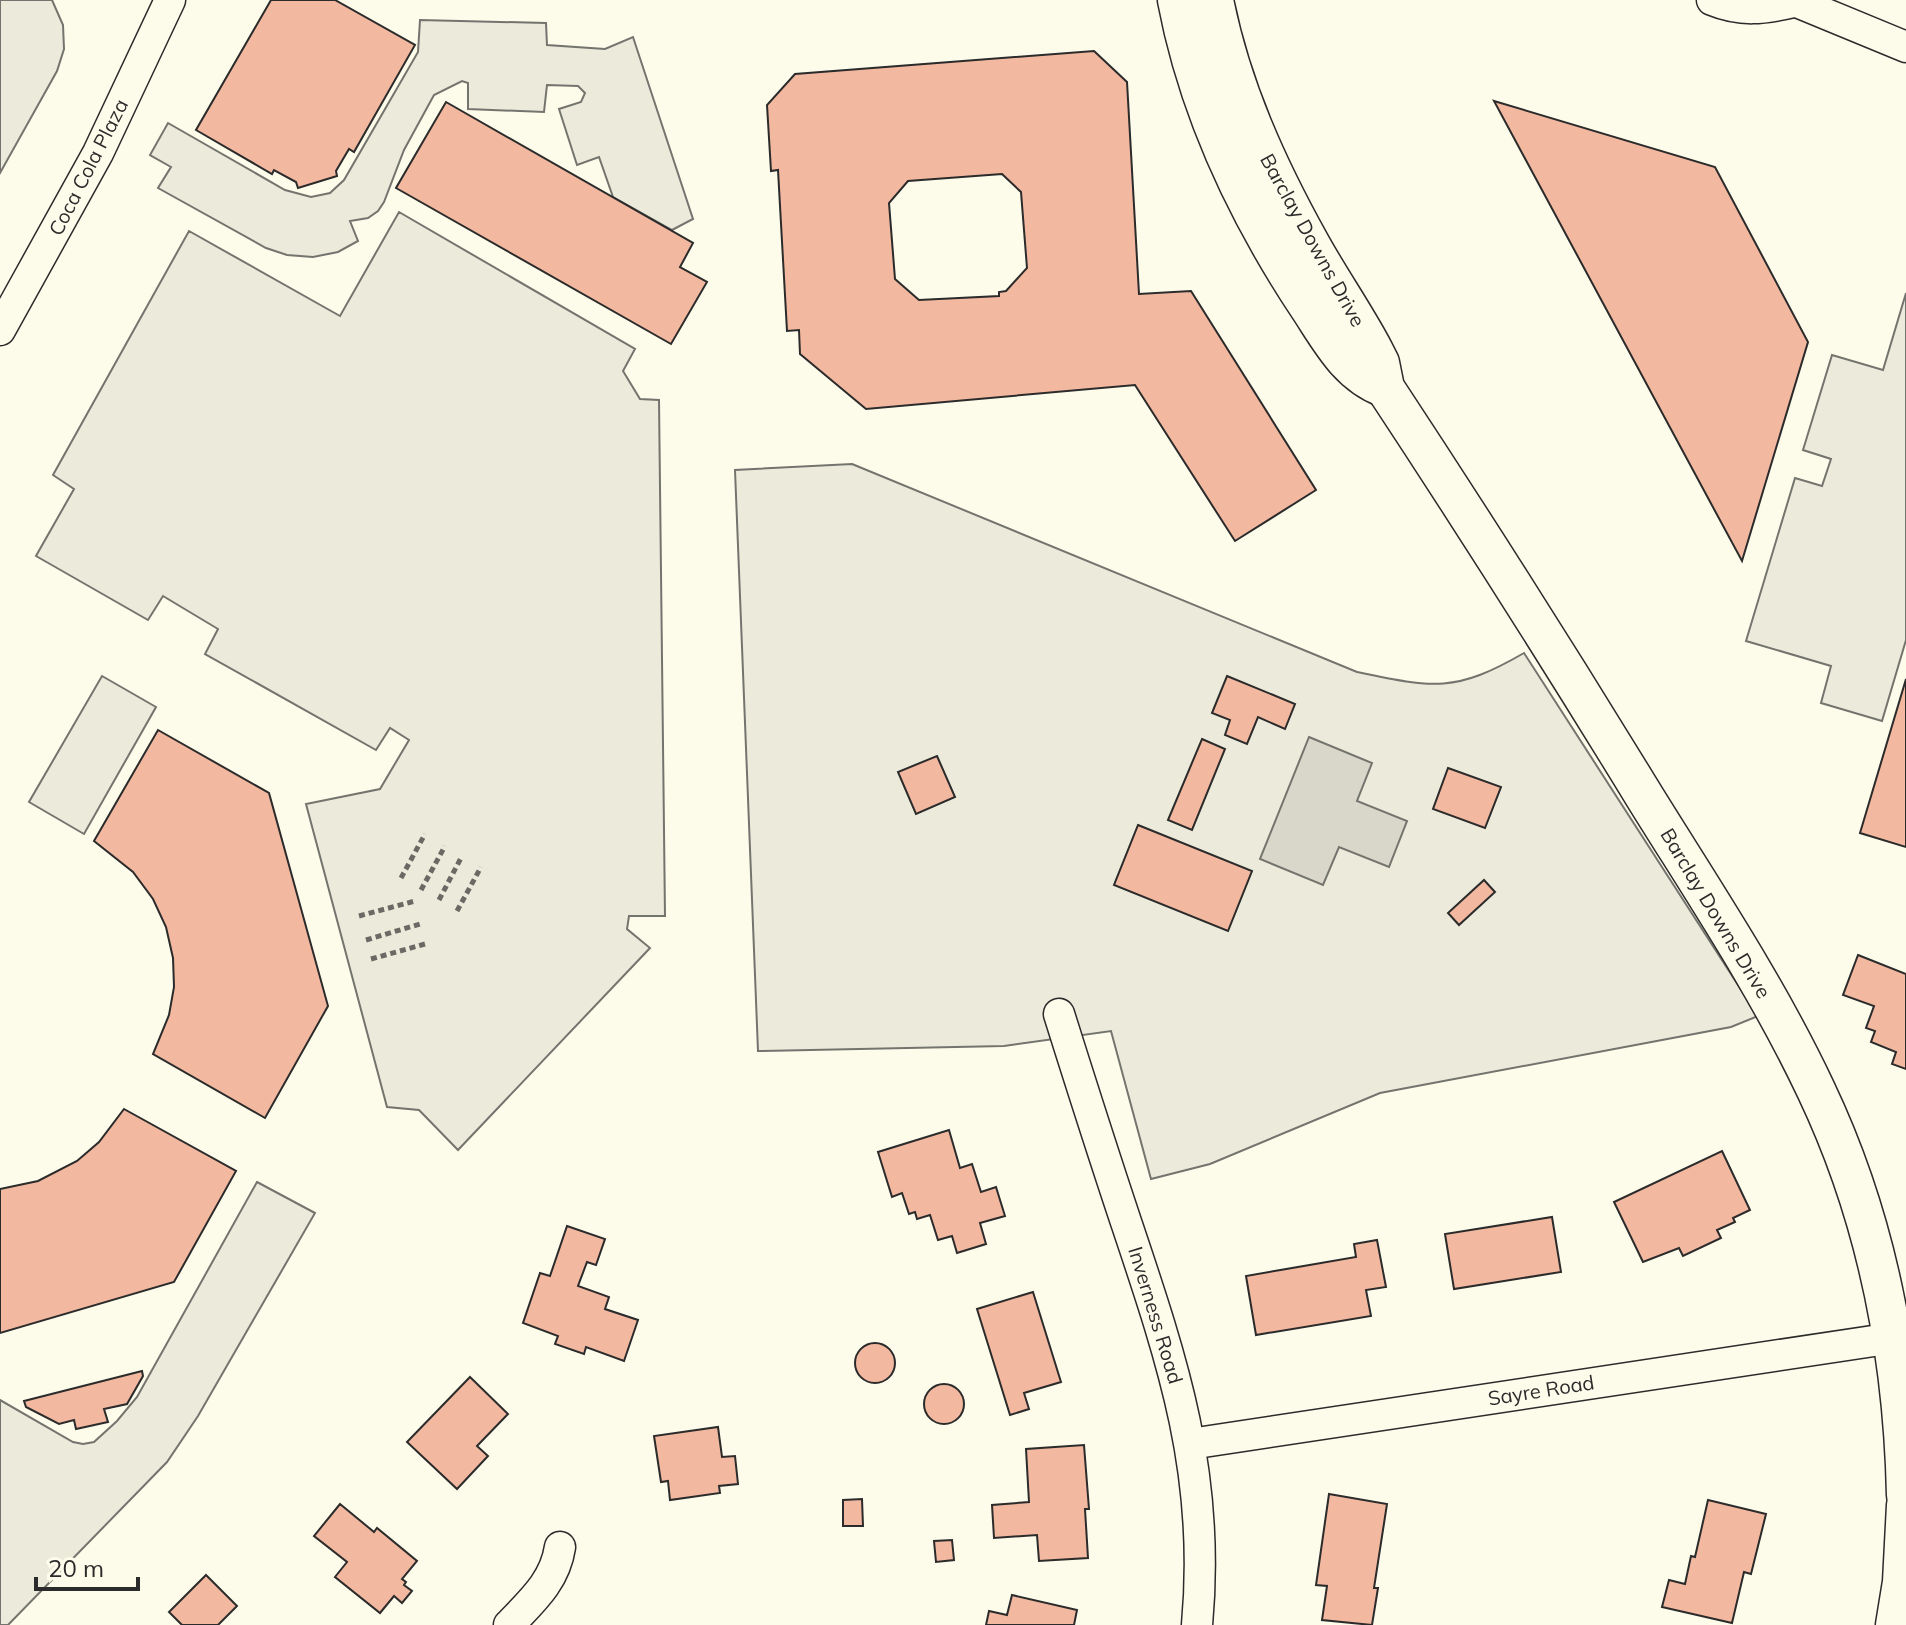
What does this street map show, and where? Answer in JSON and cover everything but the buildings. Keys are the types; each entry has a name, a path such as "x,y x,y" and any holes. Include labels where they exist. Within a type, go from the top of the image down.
{"street":[{"name":"Coca Cola Plaza","path":"0,330 98,153 170,0"},
{"name":"Barclay Downs Drive","path":"1177,0 1190,54 1214,125 1266,240 1348,365 1385,388"},
{"name":"Barclay Downs Drive","path":"1214,0 1232,69 1258,140 1291,208 1374,351 1385,388 1553,646 1778,1014 1815,1088 1849,1172 1899,1337 1906,1495"},
{"path":"1712,0 1731,8 1756,9 1793,1 1906,47"},
{"name":"Inverness Road","path":"1059,1014 1171,1357 1190,1444 1200,1514 1197,1625"},
{"name":"Sayre Road","path":"1190,1444 1899,1337"},
{"path":"1895,1625 1902,1582 1906,1505"},
{"path":"509,1625 546,1585 556,1566 560,1547"}],"path":[{"path":"401,878 425,834"},
{"path":"421,890 445,846"},
{"path":"439,900 462,856"},
{"path":"457,911 481,867"},
{"path":"359,916 415,901"},
{"path":"366,940 420,924"},
{"path":"371,959 425,944"}],"shaded area":[{"path":"0,0 52,0 63,25 64,49 57,71 0,173"},
{"path":"420,20 546,23 547,45 605,49 633,37 693,219 672,230 613,197 599,157 577,165 559,109 581,102 585,93 578,86 547,85 544,112 468,109 468,83 462,81 434,95 404,150 384,202 368,218 350,221 358,241 338,252 313,257 287,255 266,248 158,188 171,167 150,155 168,123 285,190 311,197 330,193 344,180 418,52"},
{"path":"399,212 635,349 623,371 640,399 659,400 665,916 629,916 627,929 650,948 458,1150 419,1110 387,1107 306,804 380,789 409,740 390,728 376,750 205,654 218,629 163,596 148,620 36,556 74,489 53,475 189,231 340,316"},
{"path":"1906,293 1906,640 1882,721 1821,703 1831,666 1746,641 1795,478 1822,486 1831,459 1803,450 1832,355 1883,370"},
{"path":"852,464 1357,672 1425,684 1443,684 1479,675 1524,653 1758,1016 1731,1027 1380,1093 1210,1164 1151,1179 1111,1031 1004,1046 758,1051 735,470"},
{"path":"102,676 156,707 84,834 29,802"},
{"path":"1309,737 1372,763 1357,801 1407,821 1389,867 1339,847 1323,885 1260,859"},
{"path":"257,1182 315,1213 198,1416 167,1462 8,1625 0,1625 0,1400 73,1442 94,1442 137,1397"}]}
